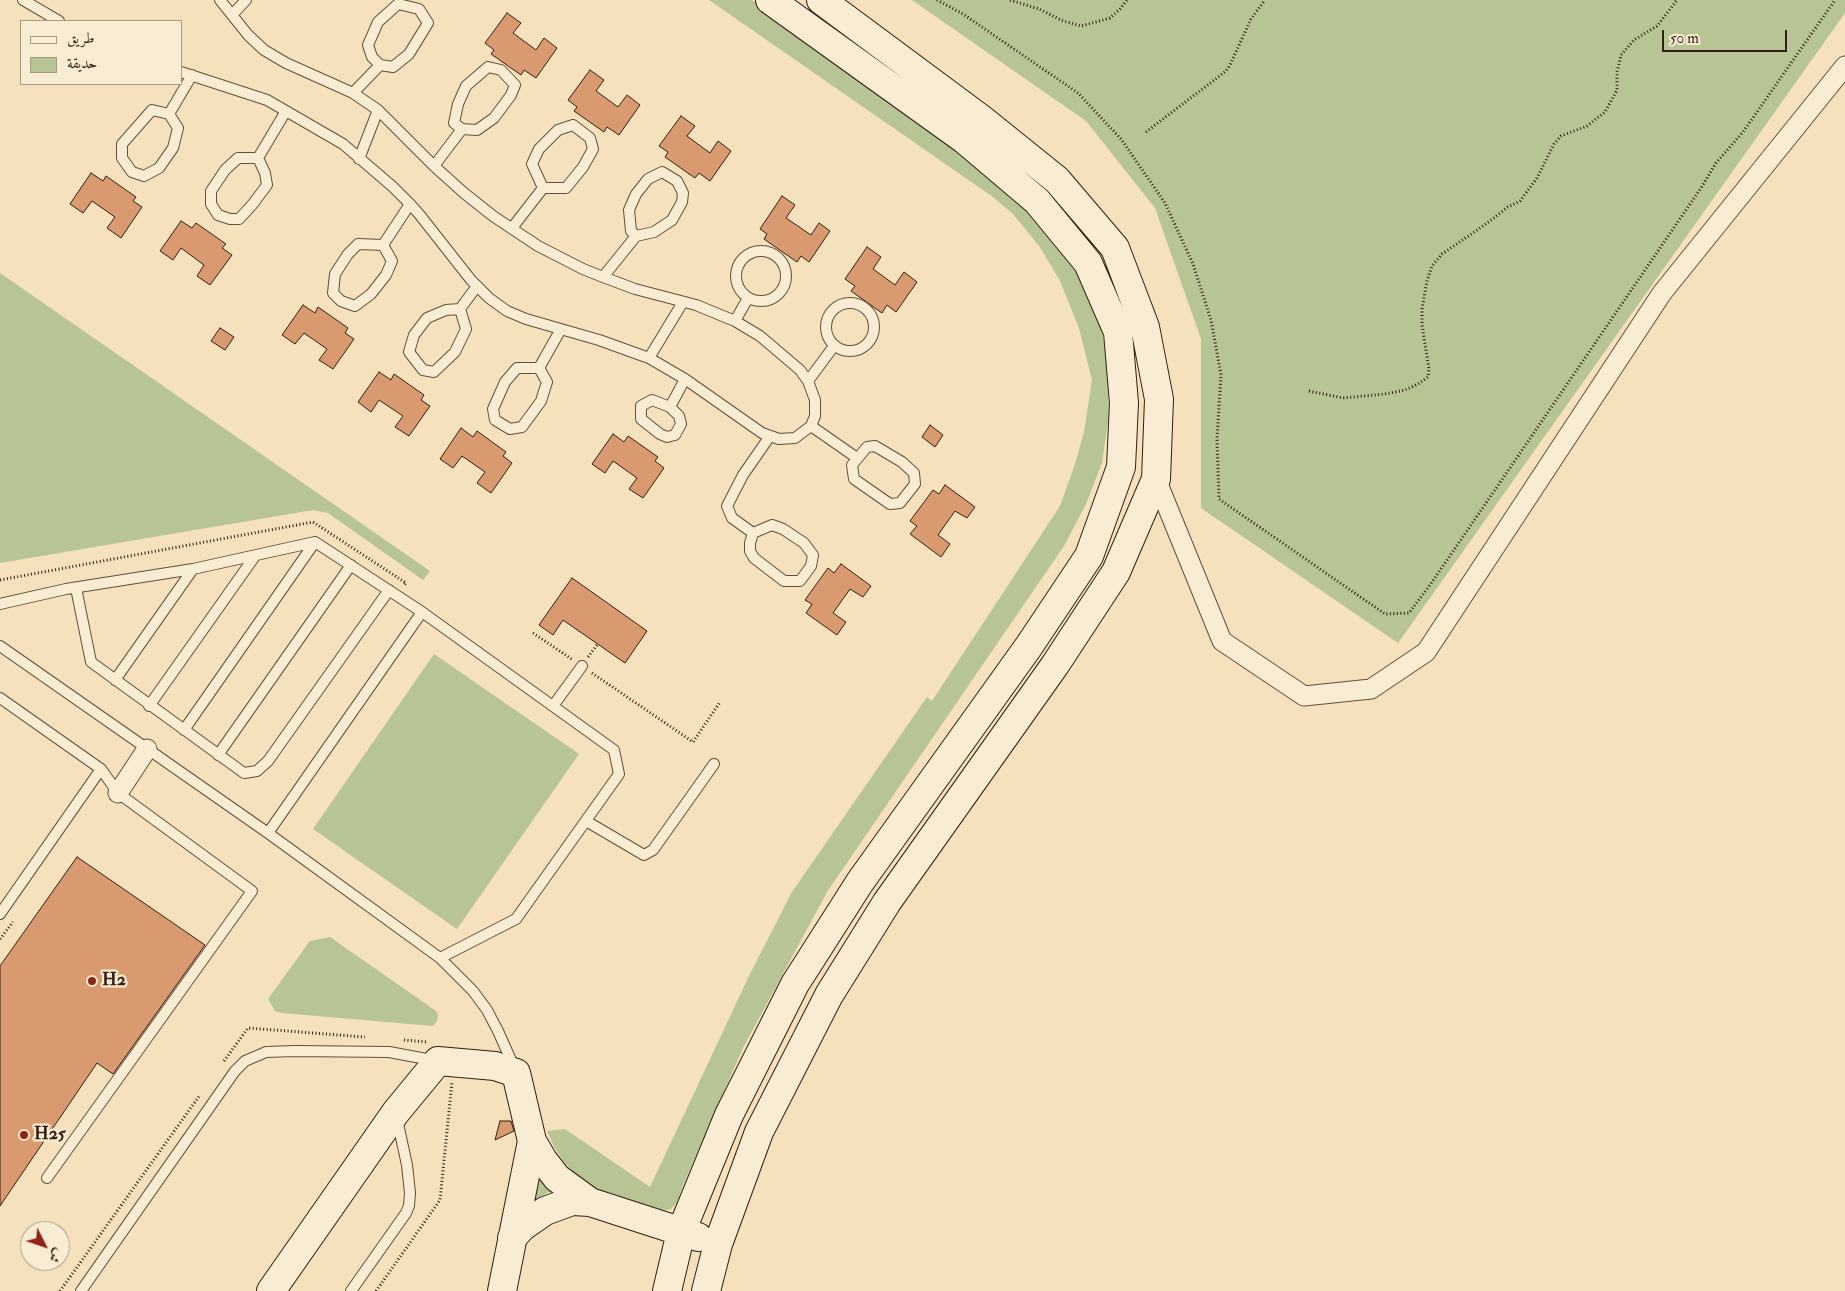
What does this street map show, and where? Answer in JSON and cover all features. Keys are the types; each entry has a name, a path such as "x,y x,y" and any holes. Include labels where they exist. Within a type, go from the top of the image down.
{"main road":[{"path":"667,1291 681,1232 728,1115 795,984 860,882 1029,646 1089,556 1122,467 1124,403 1118,332 1088,263 1037,201 965,140 770,0"},
{"path":"706,1291 718,1244 759,1132 829,995 887,902 1055,665 1116,572 1156,479 1159,400 1145,327 1115,248 1058,180 980,118 821,0"},
{"path":"271,1291 396,1112 442,1055 495,1066 516,1073 532,1141 543,1160 557,1178 590,1202 718,1244"},
{"path":"502,1291 532,1141"},
{"path":"512,1238 522,1227 545,1211 572,1202 590,1202"}],"street":[{"path":"1156,479 1222,641 1304,696 1371,689 1426,652 1662,293 1845,66"},
{"path":"118,793 147,749"}],"lane":[{"path":"24,0 57,20"},
{"path":"182,72 267,100 343,144 410,204 477,286 489,298 507,311 526,319 631,350 649,358 685,379 762,433 779,439 795,438 811,426 815,416 815,400 808,382 800,370 760,336 735,320 696,305 635,289 603,277 538,246 464,192 434,166 378,110 353,93 286,63 264,50 248,35 220,0"},
{"path":"232,16 246,0"},
{"path":"398,4 419,9 428,23 409,54 393,67 380,65 372,57 368,45 378,22 398,4"},
{"path":"353,93 380,65"},
{"path":"488,67 501,70 515,85 511,95 494,118 477,130 462,129 454,123 458,104 466,86 488,67"},
{"path":"169,114 192,75"},
{"path":"152,110 169,114 178,128 173,148 159,168 144,176 132,172 122,158 122,144 152,110"},
{"path":"258,158 286,110"},
{"path":"360,159 378,110"},
{"path":"573,125 590,138 593,150 583,168 566,188 543,188 532,164 539,149 558,130 573,125"},
{"path":"434,166 462,129"},
{"path":"238,158 258,158 266,173 267,186 239,219 230,219 218,214 211,204 211,191 225,170 238,158"},
{"path":"603,277 636,236 654,232 672,220 682,202 682,193 677,181 662,172 648,179 636,194 629,210 631,232 636,236"},
{"path":"512,228 543,188"},
{"path":"383,245 410,204"},
{"path":"358,244 383,245 392,261 386,275 371,294 355,306 341,301 333,293 335,274 348,254 358,244"},
{"path":"762,250 777,256 783,262 786,270 785,287 773,299 756,301 748,298 738,285 737,269 740,261 746,256 762,250"},
{"path":"460,309 466,329 455,352 434,372 423,370 408,352 414,335 427,318 446,310 460,309 477,286"},
{"path":"735,320 748,298"},
{"path":"649,358 683,302"},
{"path":"848,303 856,303 864,307 870,313 874,328 869,342 856,351 840,350 834,346 826,332 828,316 833,309 848,303"},
{"path":"539,368 561,329"},
{"path":"808,382 834,346"},
{"path":"516,368 539,368 547,382 541,401 522,426 510,429 495,420 493,409 505,382 516,368"},
{"path":"670,407 685,379"},
{"path":"811,426 857,458"},
{"path":"753,533 732,518 727,506 743,475 770,436"},
{"path":"875,446 902,462 914,473 915,484 900,503 890,504 854,479 852,465 857,458 867,447 875,446"},
{"path":"772,525 783,529 804,543 813,555 811,566 800,581 784,581 754,558 750,551 753,533 772,525"},
{"path":"184,730 315,542"},
{"path":"0,604 76,588 192,569 315,542 422,612 614,750 619,774 516,919 440,958"},
{"path":"150,706 255,556"},
{"path":"218,755 351,566"},
{"path":"114,680 192,569"},
{"path":"76,588 91,662 244,773 257,771 268,761 388,590"},
{"path":"268,833 422,612"},
{"path":"0,646 268,833 440,958 468,986 487,1010 516,1073"},
{"path":"553,706 582,666"},
{"path":"0,698 101,768 118,793 252,892 47,1178"},
{"path":"586,821 644,855 653,850 714,764"},
{"path":"0,914 101,768"},
{"path":"81,1291 234,1072 245,1061 266,1052 294,1051 390,1052 417,1056 442,1055"},
{"path":"351,1291 409,1206 410,1193 407,1165 396,1112"}],"path":[{"path":"937,0 963,14 1078,93 1121,139 1165,203 1193,264 1211,320 1221,375 1217,440 1219,499 1385,614 1409,613 1430,585 1716,163 1743,132 1835,0"},
{"path":"1010,0 1039,9 1063,21 1082,26 1110,18 1127,0"},
{"path":"1146,132 1226,71 1251,19 1265,0"},
{"path":"1309,391 1343,398 1385,394 1405,390 1428,377 1429,369 1422,325 1422,309 1426,280 1432,266 1442,254 1508,207 1520,201 1538,178 1554,144 1561,136 1587,126 1605,112 1617,90 1617,72 1621,55 1634,40 1657,26 1677,0"},
{"path":"533,633 693,742 720,702"},
{"path":"219,1068 248,1028 374,1038"},
{"path":"376,1291 440,1200 442,1055 403,1040"},
{"path":"60,1291 202,1092"}],"green space":[{"path":"709,0 752,0 934,126 1062,241 1098,311 1107,357 1109,415 1102,463 1086,504 1064,546 827,892 743,1048 677,1202 671,1209 664,1211 598,1191 579,1179 554,1147 547,1131 565,1129 650,1187 749,976 792,892 927,697 932,701 1060,506 1084,432 1092,380 1079,328 1060,281 1040,247 1013,214 993,197"},
{"path":"912,0 1845,0 1845,13 1398,643 1201,508 1201,339 1155,208 1086,121"},
{"path":"0,273 430,571 423,580 328,513 313,510 0,563"},
{"path":"434,654 579,754 457,929 313,829"},
{"path":"330,937 436,1011 438,1015 437,1021 433,1026 275,1011 268,999 310,941"},
{"path":"538,1173 552,1190 531,1203"}],"building":[{"path":"507,13 521,23 513,33 536,50 544,38 557,48 536,78 524,70 521,75 491,54 494,50 485,43"},
{"path":"590,70 604,80 596,91 618,107 627,95 640,105 619,135 607,127 604,132 574,111 577,107 568,100"},
{"path":"681,116 695,126 687,136 710,153 718,141 731,151 710,181 699,173 695,178 665,157 668,152 659,146"},
{"path":"91,173 103,181 106,176 136,197 133,201 142,207 121,238 107,228 115,217 92,201 83,213 70,204"},
{"path":"782,196 795,205 786,218 811,235 819,223 830,231 809,262 801,256 797,262 764,239 767,234 760,229"},
{"path":"181,221 192,228 196,223 226,244 222,248 232,255 210,285 197,276 204,265 181,248 173,260 160,251"},
{"path":"867,247 881,257 873,269 895,285 904,272 917,282 896,312 887,305 882,313 851,291 855,286 845,279"},
{"path":"303,305 315,313 318,307 348,328 345,333 354,339 333,369 319,360 327,349 304,333 295,344 282,335"},
{"path":"220,328 234,337 225,350 211,341"},
{"path":"379,372 391,380 394,374 424,395 421,400 430,406 409,436 395,427 403,416 379,400 371,412 358,402"},
{"path":"930,425 943,435 935,447 922,437"},
{"path":"461,428 473,437 477,431 506,452 503,456 512,463 491,493 477,483 485,472 462,456 453,468 440,459"},
{"path":"613,434 624,442 628,436 658,457 655,461 664,468 643,498 629,489 637,478 613,461 605,473 592,464"},
{"path":"945,485 975,507 967,518 955,511 938,535 950,544 941,557 910,534 917,526 910,521 933,490 939,494"},
{"path":"841,564 871,586 863,597 850,589 833,613 846,622 837,635 806,613 812,604 805,600 828,568 834,573"},
{"path":"572,578 647,631 625,663 563,620 553,635 539,625"},
{"name":"H2","path":"77,857 205,945 113,1074 97,1063 0,1206 0,966"},
{"path":"500,1121 511,1121 514,1131 495,1140"}],"place":[{"name":"H2","path":"92,981"},
{"name":"H25","path":"24,1135"}]}
